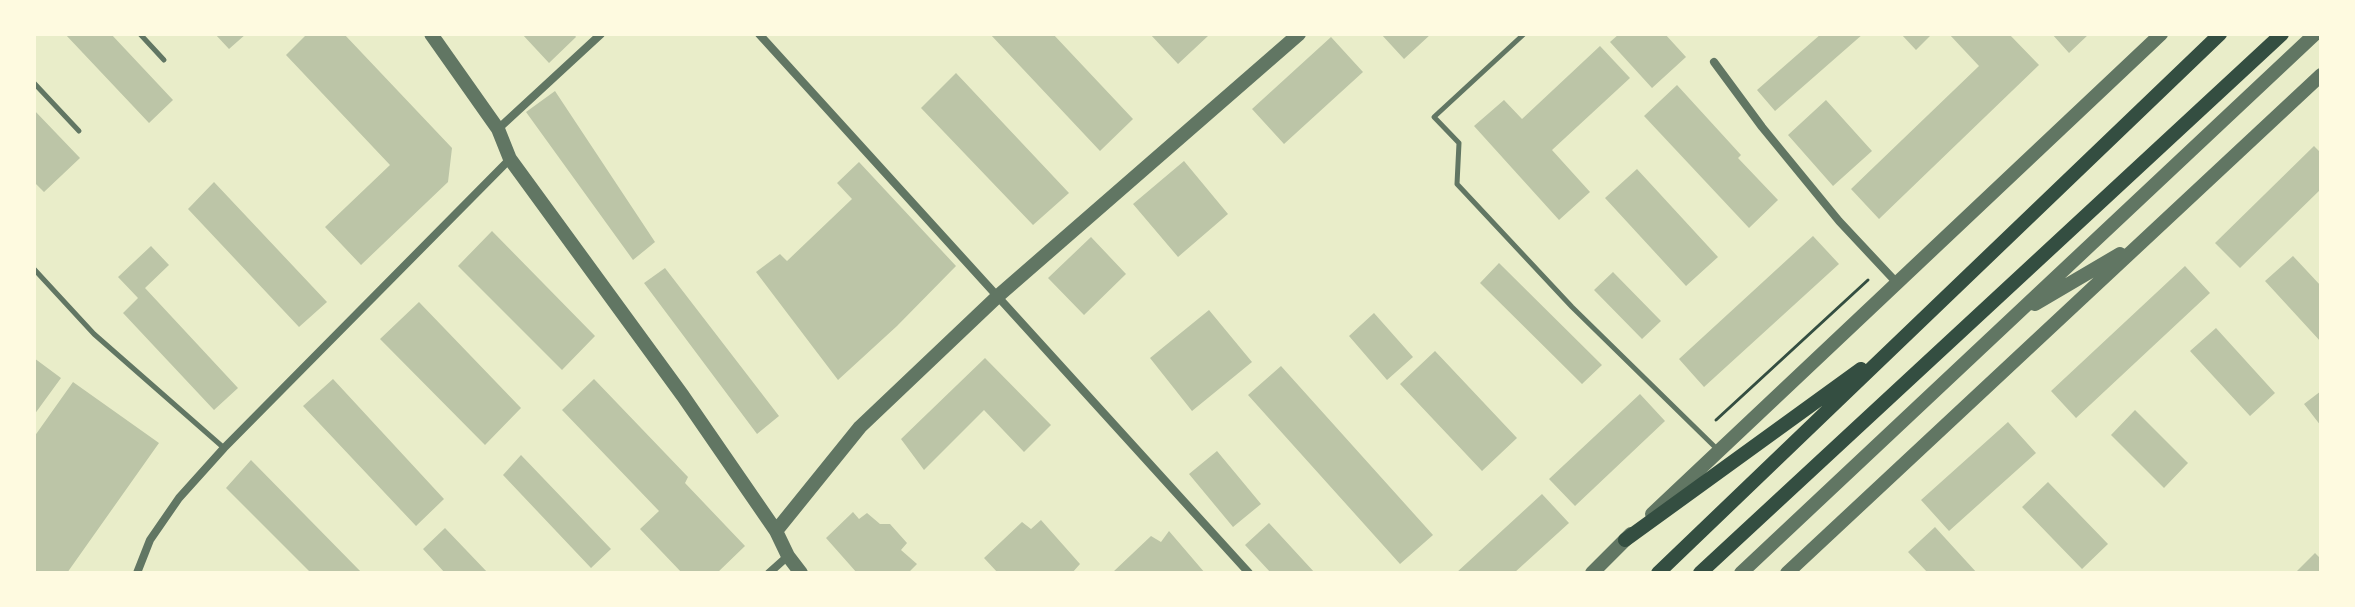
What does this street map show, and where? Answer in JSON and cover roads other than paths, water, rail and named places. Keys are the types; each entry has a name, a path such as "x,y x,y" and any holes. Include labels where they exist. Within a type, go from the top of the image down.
{"main road":[{"path":"1658,573 2220,34"},
{"path":"1700,573 2282,34"},
{"path":"1625,540 1909,333"}],"street":[{"path":"431,34 498,129 510,159 674,384 776,531 788,556 801,573"},
{"path":"498,129 601,34"},
{"path":"759,34 1249,573"},
{"path":"776,531 860,427 998,296 1299,34"},
{"path":"1592,573 2161,34"},
{"path":"1741,573 2315,34"},
{"path":"1714,62 1762,127 1839,221 1897,283"},
{"path":"1787,573 2321,75"},
{"path":"137,573 150,540 171,509 224,448 510,159"},
{"path":"2014,317 2143,241"},
{"path":"769,573 788,556"}],"lane":[{"path":"140,34 164,60"},
{"path":"1524,34 1434,117 1459,143 1457,184 1572,307 1719,451"},
{"path":"34,83 79,131"},
{"path":"34,269 94,334 224,448"}]}
